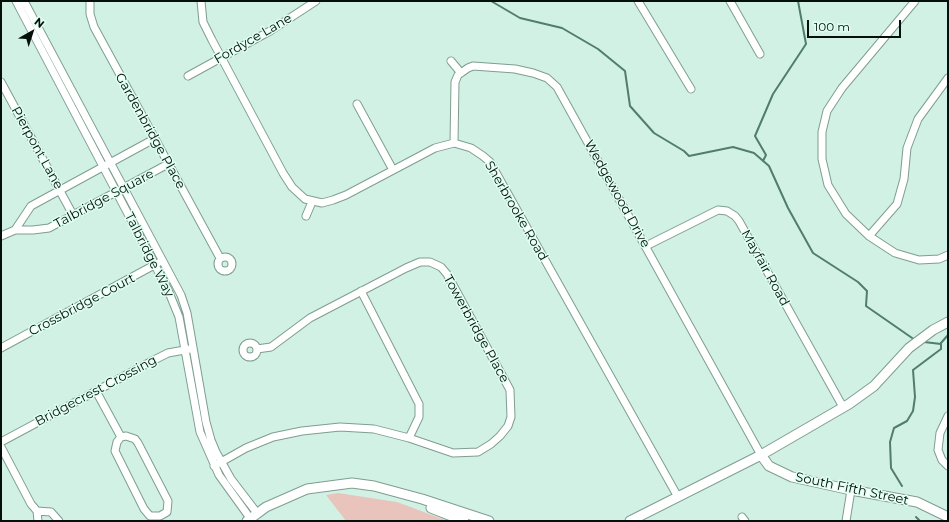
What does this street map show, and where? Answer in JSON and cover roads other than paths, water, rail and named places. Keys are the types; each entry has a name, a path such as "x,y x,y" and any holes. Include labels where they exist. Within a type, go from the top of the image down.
{"street":[{"name":"Talbridge Way","path":"16,1 155,265 180,317 190,349 206,422 216,452 251,517"},
{"name":"Talbridge Way","path":"24,1 181,295 187,313 200,432 214,466 251,517"},
{"name":"Gardenbridge Place","path":"90,1 90,14 94,27 220,258"},
{"path":"201,1 203,22 283,174 299,195 312,202 322,203 340,198 435,148 454,143 455,82 461,73 451,61"},
{"name":"Fordyce Lane","path":"188,76 270,31 316,1"},
{"path":"638,1 691,89"},
{"path":"730,1 760,54"},
{"path":"915,1 842,88 827,111 822,132 822,159 828,185 846,214 870,236 895,253 919,260 940,259 948,255"},
{"name":"Wedgewood Drive","path":"461,73 473,66 515,69 547,78 557,87 761,455"},
{"path":"870,236 897,204 904,178 907,148 918,119 948,78"},
{"name":"Pierpont Lane","path":"1,82 73,215"},
{"path":"357,104 393,170"},
{"path":"15,230 31,206 154,139"},
{"name":"Sherbrooke Road","path":"454,143 471,148 484,156 490,162 678,497"},
{"name":"Talbridge Square","path":"1,236 15,230 48,228 168,164"},
{"path":"306,216 312,202"},
{"name":"Mayfair Road","path":"646,246 718,210 727,211 734,216 739,222 843,407"},
{"name":"Crossbridge Court","path":"1,348 162,260"},
{"name":"Towerbridge Place","path":"214,466 222,463 246,448 273,437 302,431 347,427 374,429 409,438 453,454 478,452 491,444 508,426 511,417 510,390 447,274 441,267 430,262 420,262 310,318 271,347 257,349"},
{"path":"361,292 419,404 419,417 409,438"},
{"path":"630,521 761,455 843,407 874,386 903,355 933,330 948,322"},
{"name":"Bridgecrest Crossing","path":"1,442 168,353 190,349"},
{"path":"96,391 121,437"},
{"path":"948,416 940,433 938,450 942,460 948,466"},
{"path":"126,436 135,439 168,501 167,512 160,516 150,516 144,509 118,457 115,450 117,442 121,437 126,436"},
{"path":"1,447 31,504 37,511 38,521"},
{"name":"South Fifth Street","path":"761,455 774,470 804,480 917,502 948,517"},
{"path":"251,517 266,507 307,489 352,484 374,486 422,499 489,521"},
{"path":"846,521 851,490"},
{"path":"401,494 421,504 464,521"},
{"path":"37,511 51,512 59,521"}],"waterway":[{"path":"491,1 520,18 562,28 598,49 625,71 630,106 654,133 684,151 689,156 733,147 754,153 769,166 788,208 813,253 858,282 867,291 866,306 915,340"},
{"path":"763,161 766,155 755,136 773,94 806,44 798,1"},
{"path":"941,343 948,335"},
{"path":"902,486 891,468 890,442 894,428 907,421 913,411 915,397 913,370 941,349 941,344 924,342"},
{"path":"916,517 920,521"}]}
